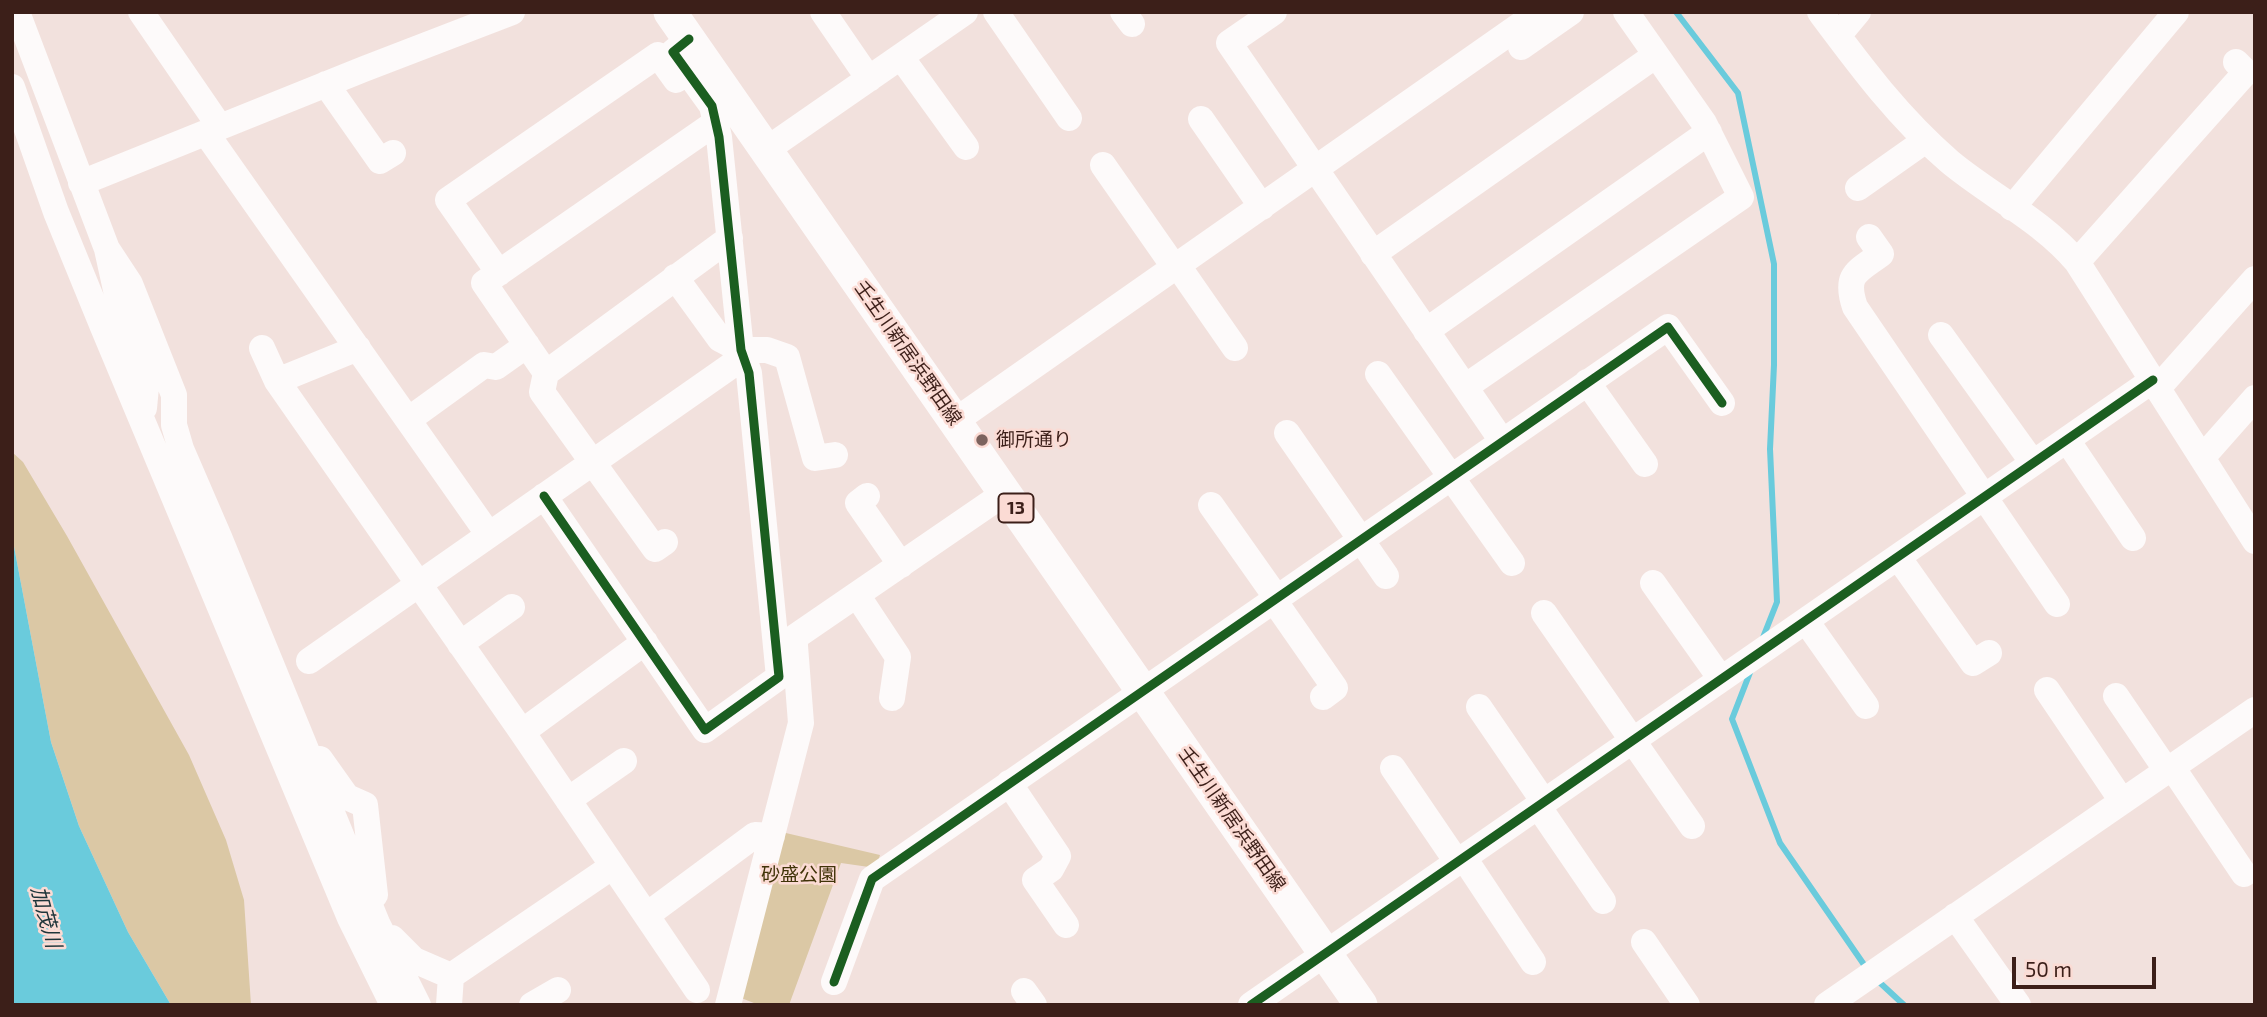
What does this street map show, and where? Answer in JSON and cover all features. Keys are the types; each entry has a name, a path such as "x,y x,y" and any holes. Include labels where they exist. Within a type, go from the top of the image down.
{"main road":[{"name":"壬生川新居浜野田線","path":"670,12 1361,1005"}],"street":[{"path":"16,12 107,249 116,290 146,387 142,422"},
{"path":"141,12 213,130 358,348 489,534"},
{"path":"81,183 326,84 473,19 512,12"},
{"path":"823,12 869,79"},
{"path":"766,150 901,57 929,22 965,12"},
{"path":"996,12 1069,118"},
{"path":"1274,12 1229,43 1502,441"},
{"path":"1465,387 1741,197 1709,132 1626,12"},
{"path":"1820,12 1883,97 1926,140 1952,163 2054,239 2077,262 2255,541"},
{"path":"1838,36 1858,12"},
{"path":"2012,208 2176,12"},
{"path":"955,421 1262,206 1319,176 1555,14"},
{"path":"689,39 673,52 712,106 712,125 730,238 741,350 750,373 786,645 801,723 765,835 728,1005"},
{"path":"499,273 449,200 482,177 658,55 712,125"},
{"path":"1373,254 1656,55"},
{"path":"901,57 966,147"},
{"path":"2077,262 2246,72 2235,62"},
{"path":"326,84 380,161 393,153"},
{"path":"12,87 56,212 142,422 350,918 393,1005"},
{"path":"1201,119 1262,206"},
{"path":"546,373 484,283 712,125"},
{"path":"1426,331 1709,132"},
{"path":"1858,188 1926,140"},
{"path":"1103,165 1235,348"},
{"path":"1869,237 1881,254 1853,275 1849,284 1855,307 2057,604"},
{"path":"665,542 654,549 542,392 546,373 730,238"},
{"path":"107,249 130,284 174,395 176,436 377,923 418,1005"},
{"path":"675,277 720,340 741,350 767,350 786,357 815,457 835,455"},
{"path":"1251,1005 2033,463 2155,384 2255,279"},
{"path":"834,982 872,879 1668,327 1722,403"},
{"path":"1941,335 2033,463"},
{"path":"408,419 484,365 496,367 527,345"},
{"path":"262,348 277,381 522,732 697,990"},
{"path":"277,381 358,348"},
{"path":"309,661 732,365 741,350"},
{"path":"1378,374 1512,563"},
{"path":"1587,382 1645,464"},
{"path":"2202,458 2255,398"},
{"path":"1287,433 1386,576"},
{"path":"2067,440 2133,538"},
{"path":"544,496 705,730 779,677 786,645 795,637 1005,493"},
{"path":"867,496 858,503 901,565"},
{"path":"1211,505 1335,688 1322,697"},
{"path":"1898,557 1973,663 1989,653"},
{"path":"1653,583 1721,679"},
{"path":"856,595 898,657 892,698"},
{"path":"460,644 512,607"},
{"path":"1544,613 1692,826"},
{"path":"1805,621 1866,706"},
{"path":"522,732 645,642"},
{"path":"2047,690 2122,801"},
{"path":"2116,696 2243,875"},
{"path":"1479,707 1603,901"},
{"path":"1827,1005 2255,710"},
{"path":"568,800 624,761"},
{"path":"1393,768 1533,962"},
{"path":"1009,783 1058,856 1051,869 1035,880 1066,925"},
{"path":"647,915 765,835"},
{"path":"449,1005 452,976 613,866"},
{"path":"1955,916 2018,1005"},
{"path":"377,923 414,960 452,976"},
{"path":"1644,942 1687,1005"},
{"path":"532,1005 558,989"}],"green space":[{"path":"12,452 23,462 67,536 189,755 226,840 244,900 251,1005 171,1005 128,932 79,826 51,742 12,536"},
{"name":"砂盛公園","path":"773,830 880,855 876,868 841,863 789,1005 759,1005 731,994"}],"water":[{"name":"加茂川","path":"12,536 51,742 79,826 128,932 171,1005 12,1005"}],"waterway":[{"path":"1676,12 1738,93 1774,264 1774,365 1770,449 1777,602 1762,640"},
{"path":"1751,670 1732,719 1780,843 1867,969"},
{"path":"1877,980 1904,1005"}],"cycle path":[{"path":"544,496 705,730 779,677 749,373 741,350 719,137 712,106 673,52 689,39"},
{"path":"834,982 872,879 1668,327 1722,403"},
{"path":"1251,1005 2153,380"}],"place":[{"name":"御所通り","path":"982,440"}]}
